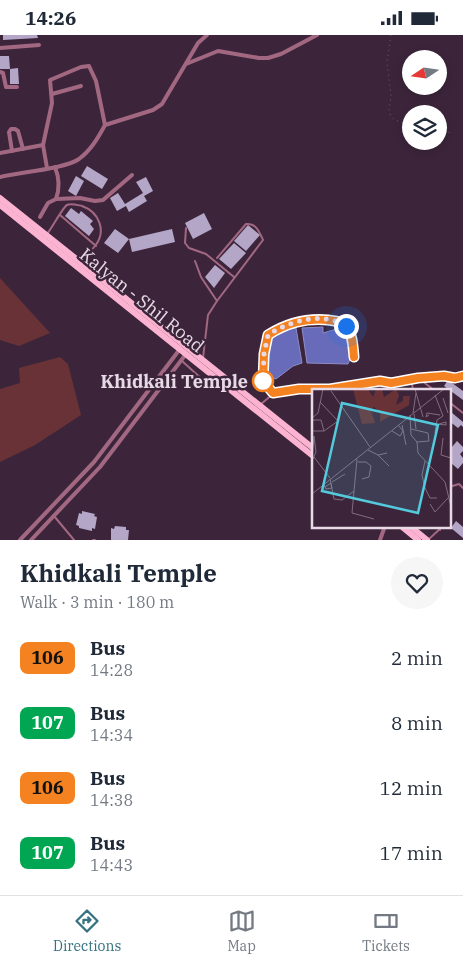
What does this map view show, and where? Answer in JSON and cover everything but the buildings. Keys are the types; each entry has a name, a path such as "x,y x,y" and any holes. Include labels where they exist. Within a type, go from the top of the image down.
{"main road":[{"name":"Kalyan - Shil Road","path":"0,198 203,361 312,455"},
{"name":"Kalyan - Shil Road","path":"0,205 214,377 312,447"},
{"path":"402,527 418,540"},
{"path":"411,527 428,540"}],"street":[{"path":"105,125 153,110 162,104 198,43 207,35"},
{"path":"186,64 218,51 268,58 281,54 317,35"},
{"path":"0,48 39,45"},
{"path":"0,177 62,166 78,160 94,144 105,125 96,81 88,66 50,80 52,103 43,145 47,168"},
{"path":"0,72 3,73 6,87 17,87"},
{"path":"52,94 81,86"},
{"path":"12,151 9,132 11,129 18,131 23,149"},
{"path":"0,153 43,145"},
{"path":"55,167 58,174 59,191 56,199"},
{"path":"40,217 48,203 56,199 104,200 132,175"},
{"path":"20,540 94,462 180,349"},
{"path":"31,540 100,467 186,354"},
{"path":"94,462 100,467"},
{"path":"49,510 54,516"},
{"path":"380,540 385,527"}],"lane":[{"path":"47,235 61,211 67,205 71,204 90,209 96,215 101,227 100,236 96,246 79,261"},
{"path":"60,215 96,246"},
{"path":"203,361 208,315 263,239 258,228 250,223 246,224 217,258"},
{"path":"186,228 185,243 189,248 206,254 234,277"},
{"path":"195,261 200,277 217,301"},
{"path":"273,393 263,381 264,354 268,335 280,327 313,319 339,321 346,326 352,339 354,357"},
{"path":"181,360 203,380 206,381 214,377"},
{"path":"257,408 273,393 299,389 330,389 380,381 391,383 418,378 444,376 455,378 463,376"},
{"path":"418,378 433,389"},
{"path":"411,379 413,389"},
{"path":"450,403 463,413"},
{"path":"450,487 459,484 463,488"},
{"path":"54,516 74,540"},
{"path":"437,527 440,530"},
{"path":"428,540 442,527"}],"path":[{"path":"391,35 387,62 390,95 389,110 391,117 402,122"},
{"path":"447,132 452,133"}],"shaded area":[{"path":"0,278 50,333 19,346 0,340"},
{"path":"60,357 68,364 81,415 35,445 0,462 0,389 20,383 19,368"}],"water":[{"path":"323,327 323,333 343,327 346,332 351,357 348,364 307,363 302,328"},
{"path":"296,328 302,363 293,366 276,379 268,376 271,337 282,329"}],"bus line":[{"name":"106","path":"354,357 352,339 346,326 339,321 313,319 296,322 280,327 268,335 264,354 263,381 273,393 299,389 330,389 380,381 391,383 418,378 444,376 455,378 463,376"}],"place":[{"name":"Khidkali Temple","path":"263,381"}],"route":[{"path":"263,381 264,354 268,335 280,327 313,319 339,321 346,326"}]}
